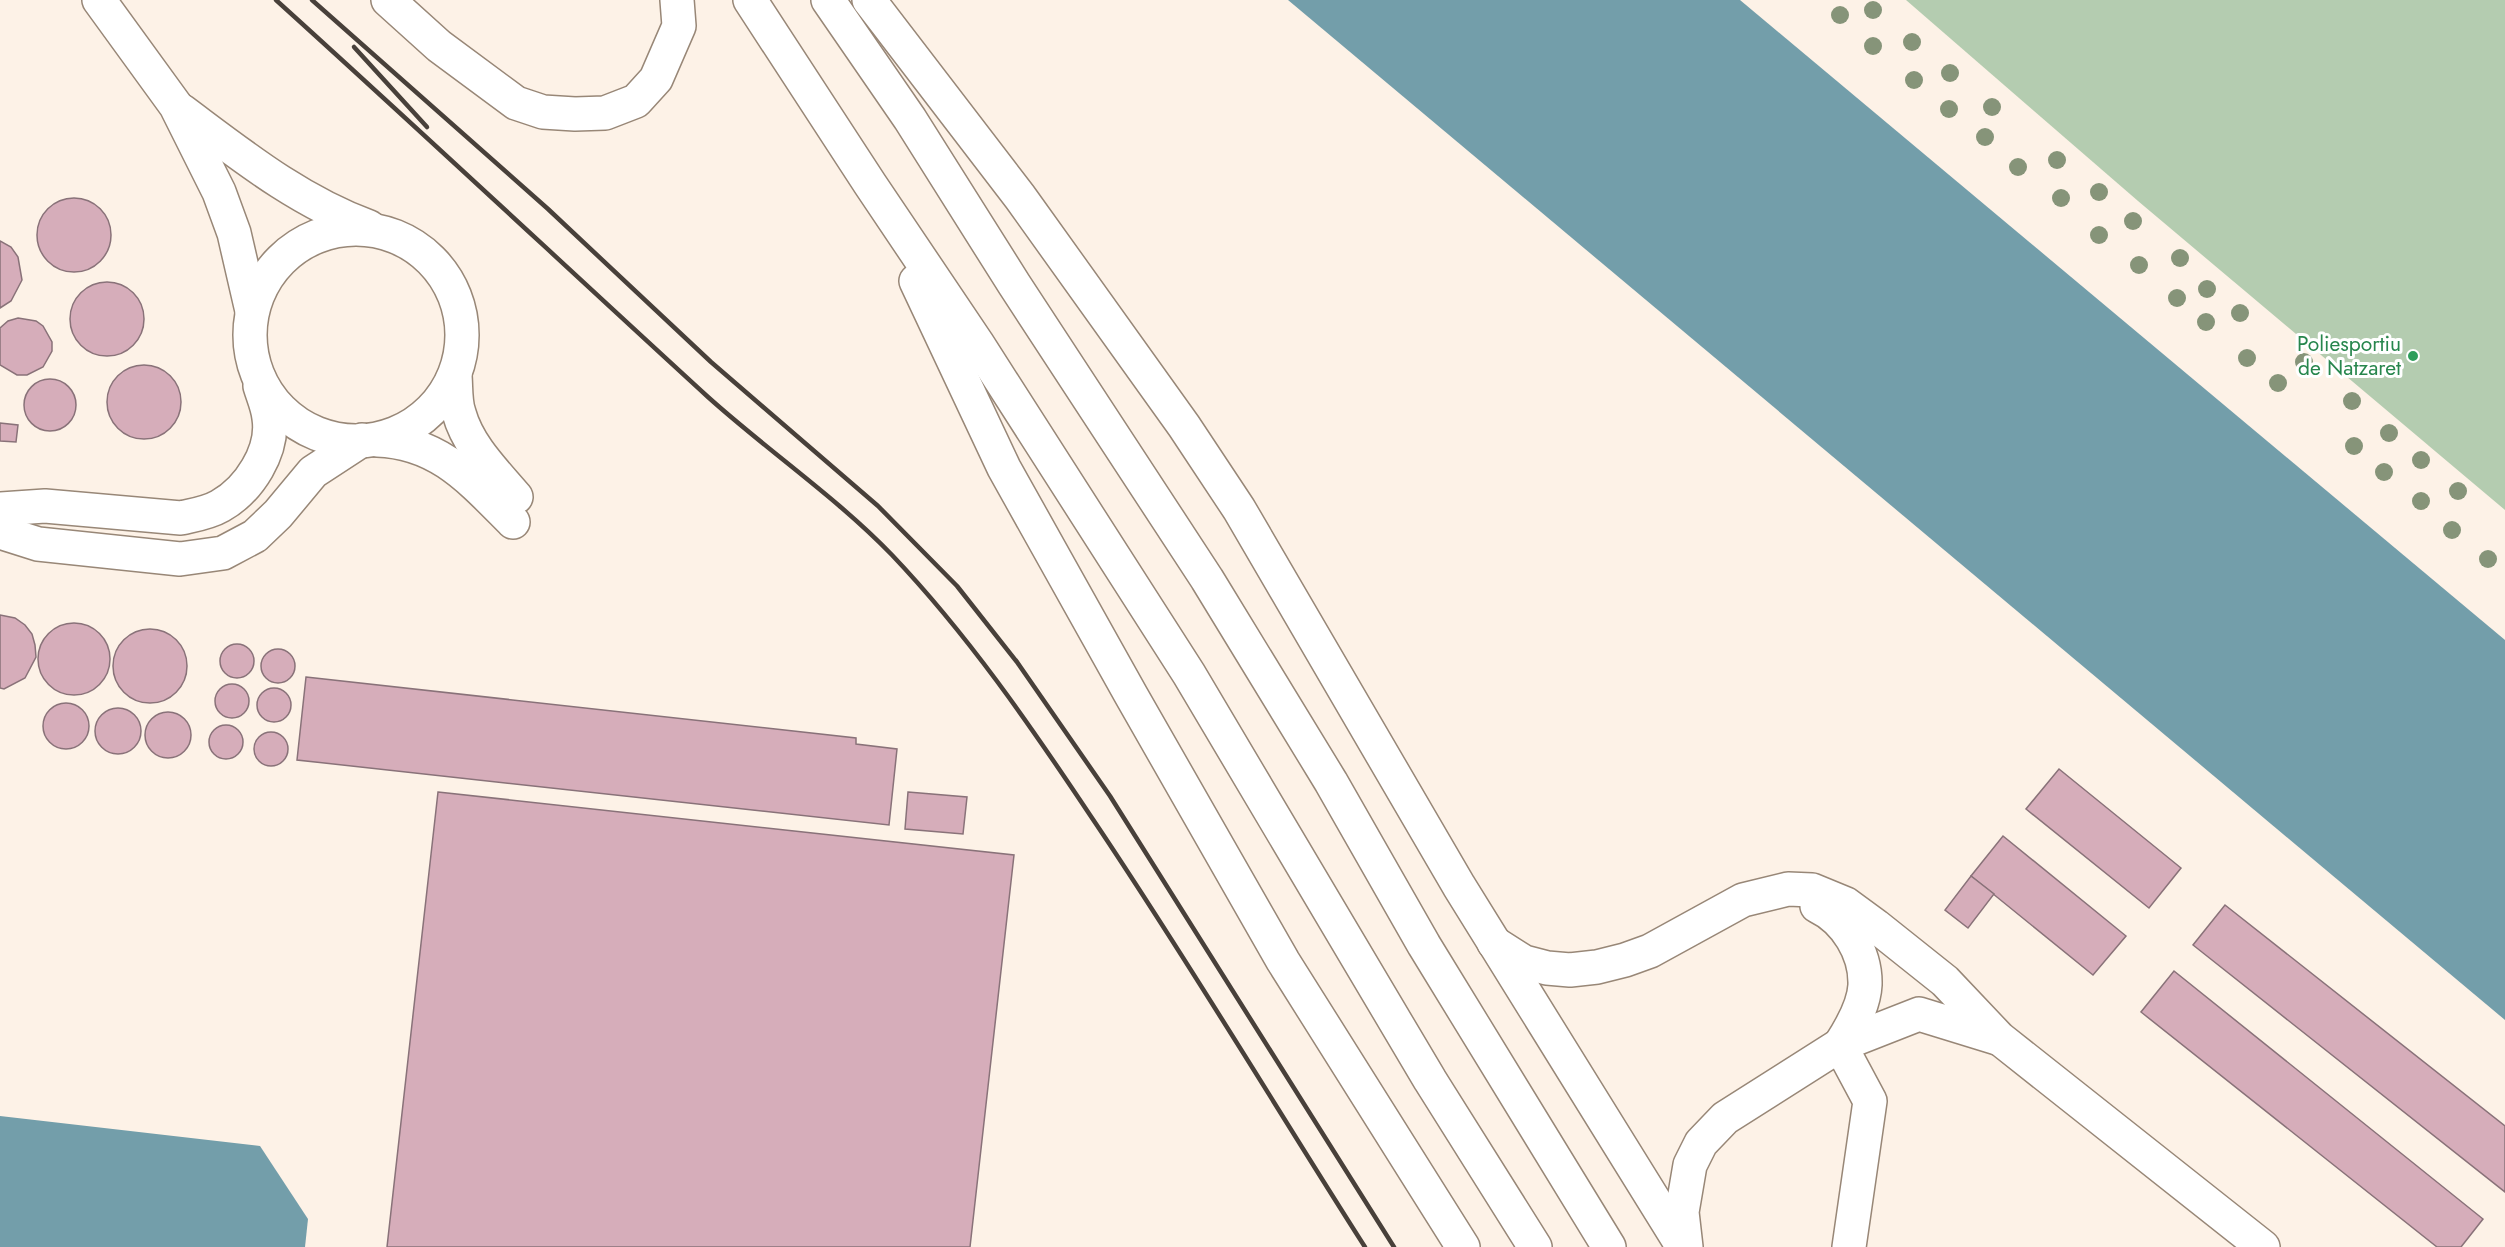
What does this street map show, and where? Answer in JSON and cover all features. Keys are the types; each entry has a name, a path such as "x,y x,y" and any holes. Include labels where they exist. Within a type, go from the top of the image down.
{"street":[{"path":"99,0 176,106 219,192 234,233 252,311"},
{"path":"388,0 439,46 516,103 543,112 575,114 605,113 636,101 656,79 678,26 677,0"},
{"path":"750,0 977,343 1189,674 1412,1050 1535,1247"},
{"path":"828,0 910,119 1014,284 1207,579 1424,945 1609,1247"},
{"path":"869,0 1020,197 1177,417 1233,500 1493,942 1684,1247"},
{"path":"0,532 38,544 180,559 222,553 255,536 278,514 313,472 369,440 408,428 436,406 455,376 464,341 459,305 444,273 418,248 386,233 337,215 297,194 176,106"},
{"path":"870,184 1010,478 1283,961 1463,1247"},
{"path":"0,509 45,506 181,518 202,514 222,506 246,485 262,459 268,443 269,418 249,345 252,311 265,279 288,252 318,235 352,228 386,233"},
{"path":"258,379 278,408 305,429 338,440 395,441 417,446 441,457 462,471 520,516 469,437 458,412 455,376"},
{"path":"1493,942 1524,962 1547,968 1570,970 1597,967 1650,951 1743,900 1764,893 1788,889 1812,890 1846,904 1945,981 1998,1038 2263,1247"},
{"path":"1764,893 1795,895 1823,909 1844,926 1856,944 1862,962 1865,986 1860,1007 1840,1045"},
{"path":"1684,1247 1684,1190 1690,1165 1701,1143 1725,1118 1840,1045 1919,1014 1998,1038"},
{"path":"1840,1045 1870,1101 1850,1247"}],"green space":[{"name":"Poliesportiu de Natzaret","path":"1906,0 2505,0 2505,510 2138,201"}],"water":[{"path":"1288,0 1740,0 2505,640 2505,1020"},
{"path":"0,1116 260,1146 308,1219 305,1247 0,1247"}],"building":[{"path":"74,198 95,204 105,214 111,235 105,256 95,266 74,272 53,266 43,256 37,235 43,214 53,204"},
{"path":"0,241 11,247 18,257 22,280 11,301 0,308"},
{"path":"107,282 128,288 138,298 144,319 138,340 128,350 107,356 86,350 76,340 70,319 76,298 86,288"},
{"path":"18,318 36,321 43,326 52,342 52,351 43,367 27,375 17,375 0,365 0,328 8,321"},
{"path":"144,365 165,371 175,381 181,402 175,423 165,433 144,439 123,433 113,423 107,402 113,381 123,371"},
{"path":"45,379 55,379 64,383 72,391 76,405 72,419 64,427 55,431 45,431 36,427 28,419 24,410 24,400 28,391 36,383"},
{"path":"0,423 18,425 16,442 0,441"},
{"path":"0,615 15,618 25,625 32,634 36,657 25,678 4,689 0,688"},
{"path":"74,623 94,629 104,639 110,659 104,679 94,689 74,695 54,689 44,679 38,659 44,639 54,629"},
{"path":"150,629 171,635 181,645 187,666 181,687 171,697 150,703 129,697 119,687 113,666 119,645 129,635"},
{"path":"237,644 249,649 254,661 249,673 237,678 225,673 220,661 225,649"},
{"path":"278,649 290,654 295,666 290,678 278,683 266,678 261,666 266,654"},
{"path":"306,677 856,738 856,744 897,749 889,825 297,760"},
{"path":"232,684 244,689 249,701 244,713 232,718 220,713 215,701 220,689"},
{"path":"274,688 286,693 291,705 286,717 274,722 262,717 257,705 262,693"},
{"path":"66,703 82,710 89,726 82,742 66,749 50,742 43,726 50,710"},
{"path":"118,708 134,715 141,731 134,747 118,754 102,747 95,731 102,715"},
{"path":"168,712 184,719 191,735 184,751 168,758 152,751 145,735 152,719"},
{"path":"226,725 238,730 243,742 238,754 226,759 214,754 209,742 214,730"},
{"path":"271,732 283,737 288,749 283,761 271,766 259,761 254,749 259,737"},
{"path":"2059,769 2181,868 2149,908 2026,809"},
{"path":"438,792 1014,855 970,1247 387,1247"},
{"path":"908,792 967,797 963,834 905,829"},
{"path":"2003,836 2126,936 2093,975 1971,876"},
{"path":"1971,876 1994,894 1968,928 1945,910"},
{"path":"2225,905 2505,1126 2505,1192 2193,945"},
{"path":"2174,971 2483,1219 2461,1247 2437,1247 2141,1012"}],"railway":[{"path":"276,0 708,397 848,513 920,585 997,681 1126,868 1365,1247"},
{"path":"312,0 548,209 711,362 878,506 957,586 1017,662 1110,796 1394,1247"},
{"path":"354,47 427,127"}],"place":[{"name":"Poliesportiu de Natzaret","path":"2413,356"}]}
